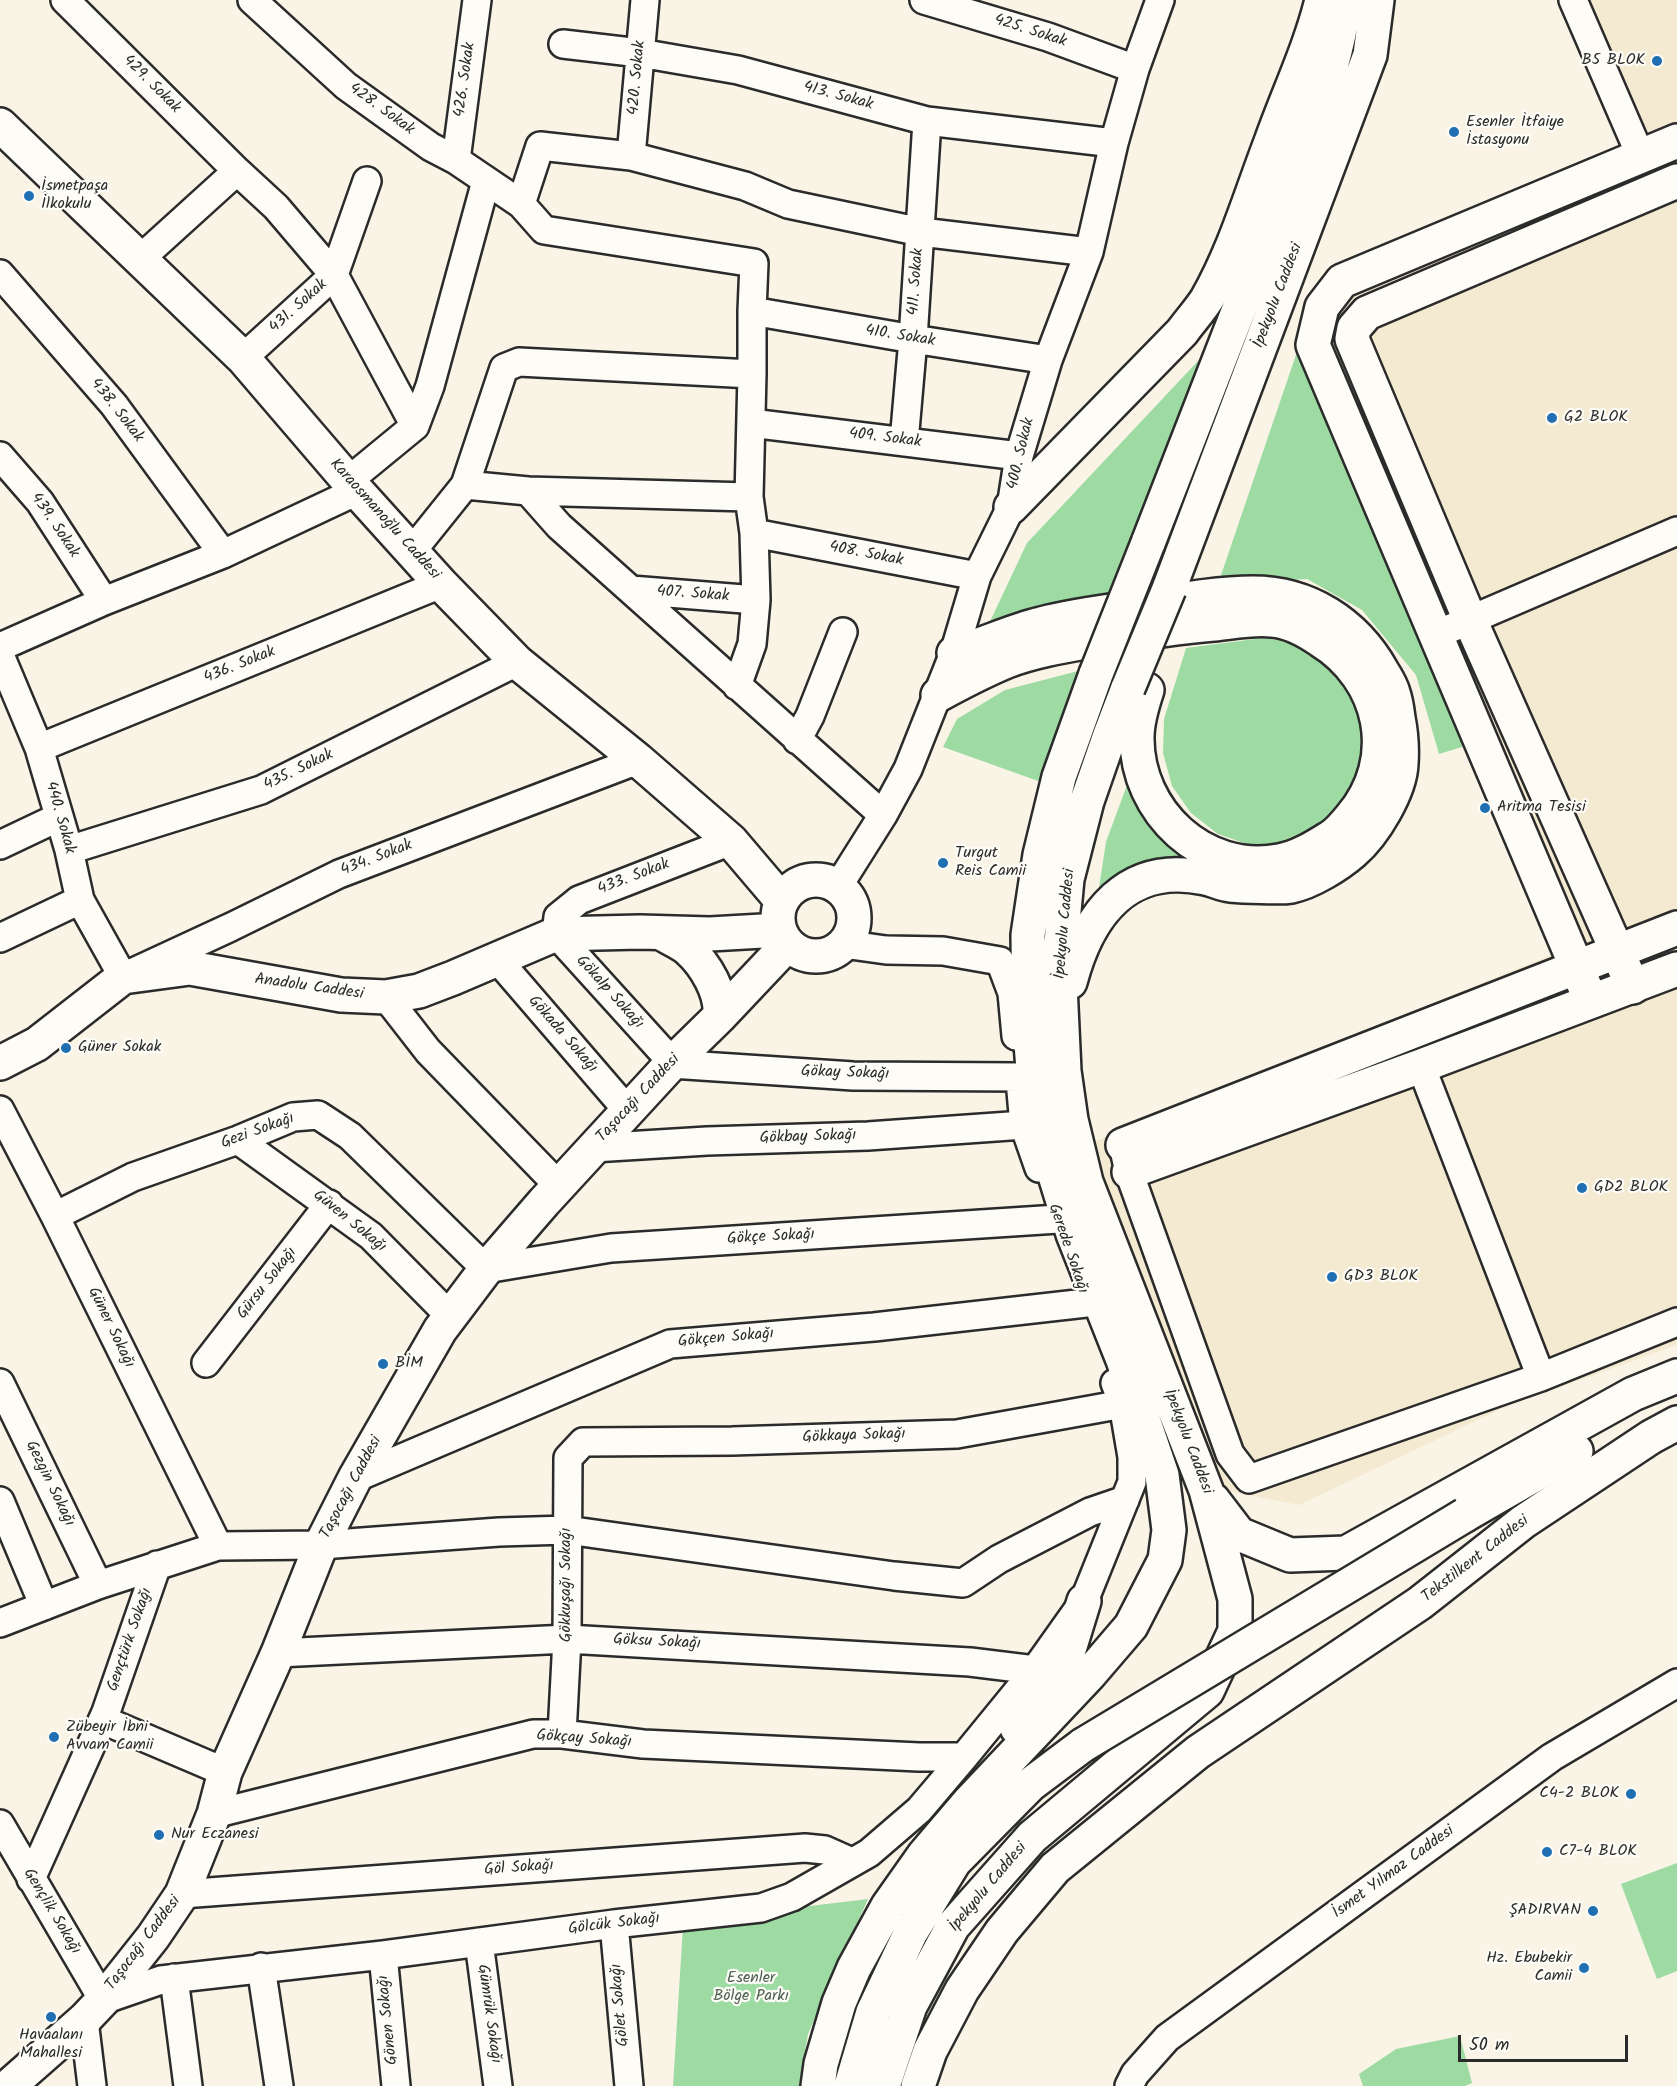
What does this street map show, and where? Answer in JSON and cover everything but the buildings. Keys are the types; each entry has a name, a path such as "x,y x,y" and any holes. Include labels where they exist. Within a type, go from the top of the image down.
{"main road":[{"path":"1011,507 1182,332 1205,301 1225,263 1299,75 1314,33 1322,0"},
{"name":"İpekyolu Caddesi","path":"818,2086 824,2053 839,2003 866,1944 888,1906 924,1855 970,1801 1089,1675 1131,1626 1165,1560 1169,1530 1162,1475 1123,1360 1074,1234 1048,1153 1035,1094 1029,1019 1028,935 1040,855 1059,777 1096,674 1320,101 1334,57 1344,0"},
{"name":"İpekyolu Caddesi","path":"883,2086 910,2006 953,1926 1032,1837 1208,1691 1235,1631 1235,1599 1206,1490 1086,1182 1071,1120 1064,1071 1059,964 1067,879 1087,801 1110,735 1137,689 1165,630 1169,589 1370,55 1377,0"},
{"name":"Karaosmanoğlu Caddesi","path":"0,125 243,358 352,486 441,584 517,662 638,760 731,841 783,925"},
{"path":"1591,1001 1313,345 1322,307 1342,281 1677,141"},
{"path":"1633,987 1470,620 1352,339 1354,328 1367,313 1677,181"},
{"path":"954,653 1039,624 1196,598 1254,593 1286,597 1334,616 1357,635 1375,658 1393,691 1400,726 1401,766 1392,795 1378,824 1354,851 1325,872 1291,886 1229,885 1178,874 1155,876 1131,885 1109,903 1089,931 1078,954 1061,1022"},
{"path":"938,695 1008,660 1051,648 1185,626 1273,619 1306,631 1330,646 1355,668 1375,705 1379,737 1377,764 1370,789 1358,809 1336,835 1308,852 1280,861 1255,863 1231,861 1204,851 1186,839 1166,820 1149,795 1140,762 1137,737 1141,709 1137,689"},
{"path":"810,881 822,881 837,888 843,892 850,903 853,915 852,928 843,944 826,955 813,956 801,953 783,925 789,892 810,881"},
{"name":"Anadolu Caddesi","path":"123,977 190,968 341,995 386,997 419,991 556,934 640,932 710,934 783,925"},
{"name":"Taşocağı Caddesi","path":"9,2086 94,2010 153,1937 182,1894 214,1814 225,1772 278,1653 321,1545 355,1478 440,1330 486,1269 628,1111 666,1058 720,1016 783,925"},
{"path":"1126,1159 1409,1034 1677,928"},
{"path":"663,934 688,949 703,967 721,1004 720,1016"},
{"path":"1126,1159 1422,1066 1677,969"},
{"path":"0,1063 37,1044 123,977"},
{"path":"1409,1034 1422,1066"},
{"path":"1206,1490 1239,1534 1290,1555 1346,1553 1633,1394 1677,1376"},
{"path":"851,2086 873,2012 911,1932 954,1862 1031,1784 1083,1745 1465,1515 1677,1395"},
{"name":"Tekstilkent Caddesi","path":"918,2086 930,2051 962,1990 1002,1930 1055,1868 1198,1752 1420,1603 1523,1522 1651,1437 1677,1423"},
{"path":"970,1801 1068,1653 1084,1601"}],"street":[{"name":"429. Sokak","path":"65,0 276,207 334,275 415,426"},
{"name":"428. Sokak","path":"252,0 346,86 431,147 456,160 521,204 544,230 754,263 752,311"},
{"name":"426. Sokak","path":"456,160 477,0"},
{"name":"420. Sokak","path":"631,156 645,0"},
{"name":"425. Sokak","path":"924,0 1048,37 1135,69"},
{"name":"400. Sokak","path":"837,888 883,815 908,769 954,653 977,576 1011,507 1019,456 1048,360 1089,252 1113,142 1135,69 1160,0"},
{"path":"1573,0 1641,157"},
{"name":"413. Sokak","path":"563,44 640,53 738,70 927,121 1113,142"},
{"name":"411. Sokak","path":"904,442 914,339 927,121"},
{"path":"521,204 540,146 631,156 745,186 788,204 921,232 1089,252"},
{"path":"140,259 237,171"},
{"name":"431. Sokak","path":"243,358 334,275 367,181"},
{"path":"0,647 104,601 223,554 352,486 415,426 430,386 486,181"},
{"name":"438. Sokak","path":"0,274 114,405 223,554"},
{"path":"737,686 752,644 756,600 754,533 749,497 752,311"},
{"name":"410. Sokak","path":"752,311 1048,360"},
{"path":"412,551 465,485 504,368 519,362 752,374"},
{"name":"409. Sokak","path":"751,423 1019,456"},
{"name":"439. Sokak","path":"0,456 40,502 104,601"},
{"path":"465,485 528,491 749,497"},
{"path":"528,491 559,526 883,815"},
{"path":"1435,635 1677,531"},
{"name":"408. Sokak","path":"754,533 977,576"},
{"name":"436. Sokak","path":"39,748 441,584"},
{"name":"407. Sokak","path":"631,590 756,600"},
{"path":"797,740 810,716 843,632"},
{"name":"440. Sokak","path":"0,655 10,705 39,748 69,850 80,900 123,977"},
{"name":"435. Sokak","path":"69,850 261,790 517,662"},
{"name":"434. Sokak","path":"123,977 339,874 638,760"},
{"path":"0,845 59,817"},
{"name":"433. Sokak","path":"556,934 558,917 579,900 731,841"},
{"path":"0,938 80,900"},
{"name":"Gökalp Sokağı","path":"556,934 666,1058"},
{"name":"Gerede Sokağı","path":"843,944 886,950 943,951 1000,961 1011,993 1024,1125 1123,1404 1132,1457 1132,1482 1084,1601 1035,1670"},
{"name":"Gökada Sokağı","path":"497,959 628,1111"},
{"path":"386,997 429,1051 559,1186"},
{"name":"Gökay Sokağı","path":"666,1058 853,1076 1020,1077"},
{"path":"1422,1066 1541,1377"},
{"name":"Güner Sokağı","path":"0,1110 218,1546"},
{"name":"Gezi Sokağı","path":"55,1216 134,1177 238,1140 293,1117 318,1115 350,1136 486,1269"},
{"name":"Gökbay Sokağı","path":"593,1148 707,1141 868,1136 1024,1125"},
{"name":"Güven Sokağı","path":"238,1140 371,1236 450,1316"},
{"path":"1126,1159 1230,1454 1249,1479 1541,1377 1677,1322"},
{"name":"Gürsu Sokağı","path":"206,1363 329,1204"},
{"name":"Gökçe Sokağı","path":"486,1269 611,1248 1058,1219"},
{"name":"Gökçen Sokağı","path":"355,1478 670,1344 874,1327 1086,1303"},
{"name":"Gezgin Sokağı","path":"4,1399 98,1585"},
{"name":"Gökkaya Sokağı","path":"583,1442 732,1441 957,1434 1123,1404"},
{"name":"Gökkuşağı Sokağı","path":"562,1734 567,1639 568,1458 583,1442"},
{"path":"0,1623 98,1585 218,1546 321,1545 499,1532 567,1530 894,1576 963,1583 999,1559 1090,1512 1125,1500"},
{"path":"0,1501 44,1606"},
{"name":"Gençtürk Sokağı","path":"31,1879 103,1720 157,1565"},
{"name":"Göksu Sokağı","path":"278,1653 567,1639 946,1660 1035,1670"},
{"name":"Gölcük Sokağı","path":"94,2010 161,1980 761,1908 792,1897 869,1853 919,1810 1035,1670"},
{"name":"İsmet Yılmaz Caddesi","path":"1130,2086 1135,2074 1167,2038 1552,1757 1677,1683"},
{"path":"103,1720 225,1772"},
{"name":"Gökçay Sokağı","path":"214,1814 532,1734 562,1734 643,1744 919,1757 964,1757"},
{"name":"Gençlik Sokağı","path":"0,1824 31,1879 94,2010"},
{"name":"Göl Sokağı","path":"182,1894 805,1848 825,1850 852,1862"},
{"name":"Gölet Sokağı","path":"614,1924 629,2086"},
{"name":"Gümrük Sokağı","path":"479,1942 498,2086"},
{"name":"Gönen Sokağı","path":"382,1955 396,2086"},
{"path":"261,1967 279,2086"},
{"path":"174,1978 188,2086"},
{"path":"92,2086 94,2010"}],"shaded area":[{"path":"1557,0 1677,0 1677,1345 1505,1407 1299,1505 1223,1490 1108,1201 1095,1141 1561,951 1300,343 1331,274 1624,152"}],"green space":[{"path":"1300,343 1472,744 1439,754 1416,675 1362,610 1307,579 1218,584"},
{"path":"1213,345 1110,596 985,632 1027,543"},
{"path":"1263,638 1297,643 1328,659 1366,715 1361,784 1316,833 1284,844 1250,845 1218,834 1191,813 1172,786 1163,753 1164,719 1186,648"},
{"path":"1082,670 1041,782 943,747 957,719 1005,690"},
{"path":"1130,777 1146,820 1181,859 1096,907 1106,842"},
{"path":"1677,1863 1677,1971 1657,1979 1621,1884"},
{"name":"Esenler Bölge Parkı","path":"868,1899 808,2034 799,2086 673,2086 683,1927 793,1908"},
{"path":"1460,2036 1472,2083 1465,2086 1363,2086 1359,2074 1396,2049"}],"place":[{"name":"B5 BLOK","path":"1657,61"},
{"name":"Esenler İtfaiye İstasyonu","path":"1454,132"},
{"name":"İsmetpaşa İlkokulu","path":"29,196"},
{"name":"G2 BLOK","path":"1552,418"},
{"name":"Aritma Tesisi","path":"1485,808"},
{"name":"Turgut Reis Camii","path":"943,863"},
{"name":"Güner Sokak","path":"66,1048"},
{"name":"GD2 BLOK","path":"1582,1188"},
{"name":"GD3 BLOK","path":"1332,1277"},
{"name":"BİM","path":"383,1364"},
{"name":"Zübeyir İbni Avvam Camii","path":"54,1737"},
{"name":"C4-2 BLOK","path":"1631,1794"},
{"name":"Nur Eczanesi","path":"159,1835"},
{"name":"C7-4 BLOK","path":"1547,1852"},
{"name":"ŞADIRVAN","path":"1593,1911"},
{"name":"Hz. Ebubekir Camii","path":"1584,1968"},
{"name":"Havaalanı Mahallesi","path":"51,2017"}]}
